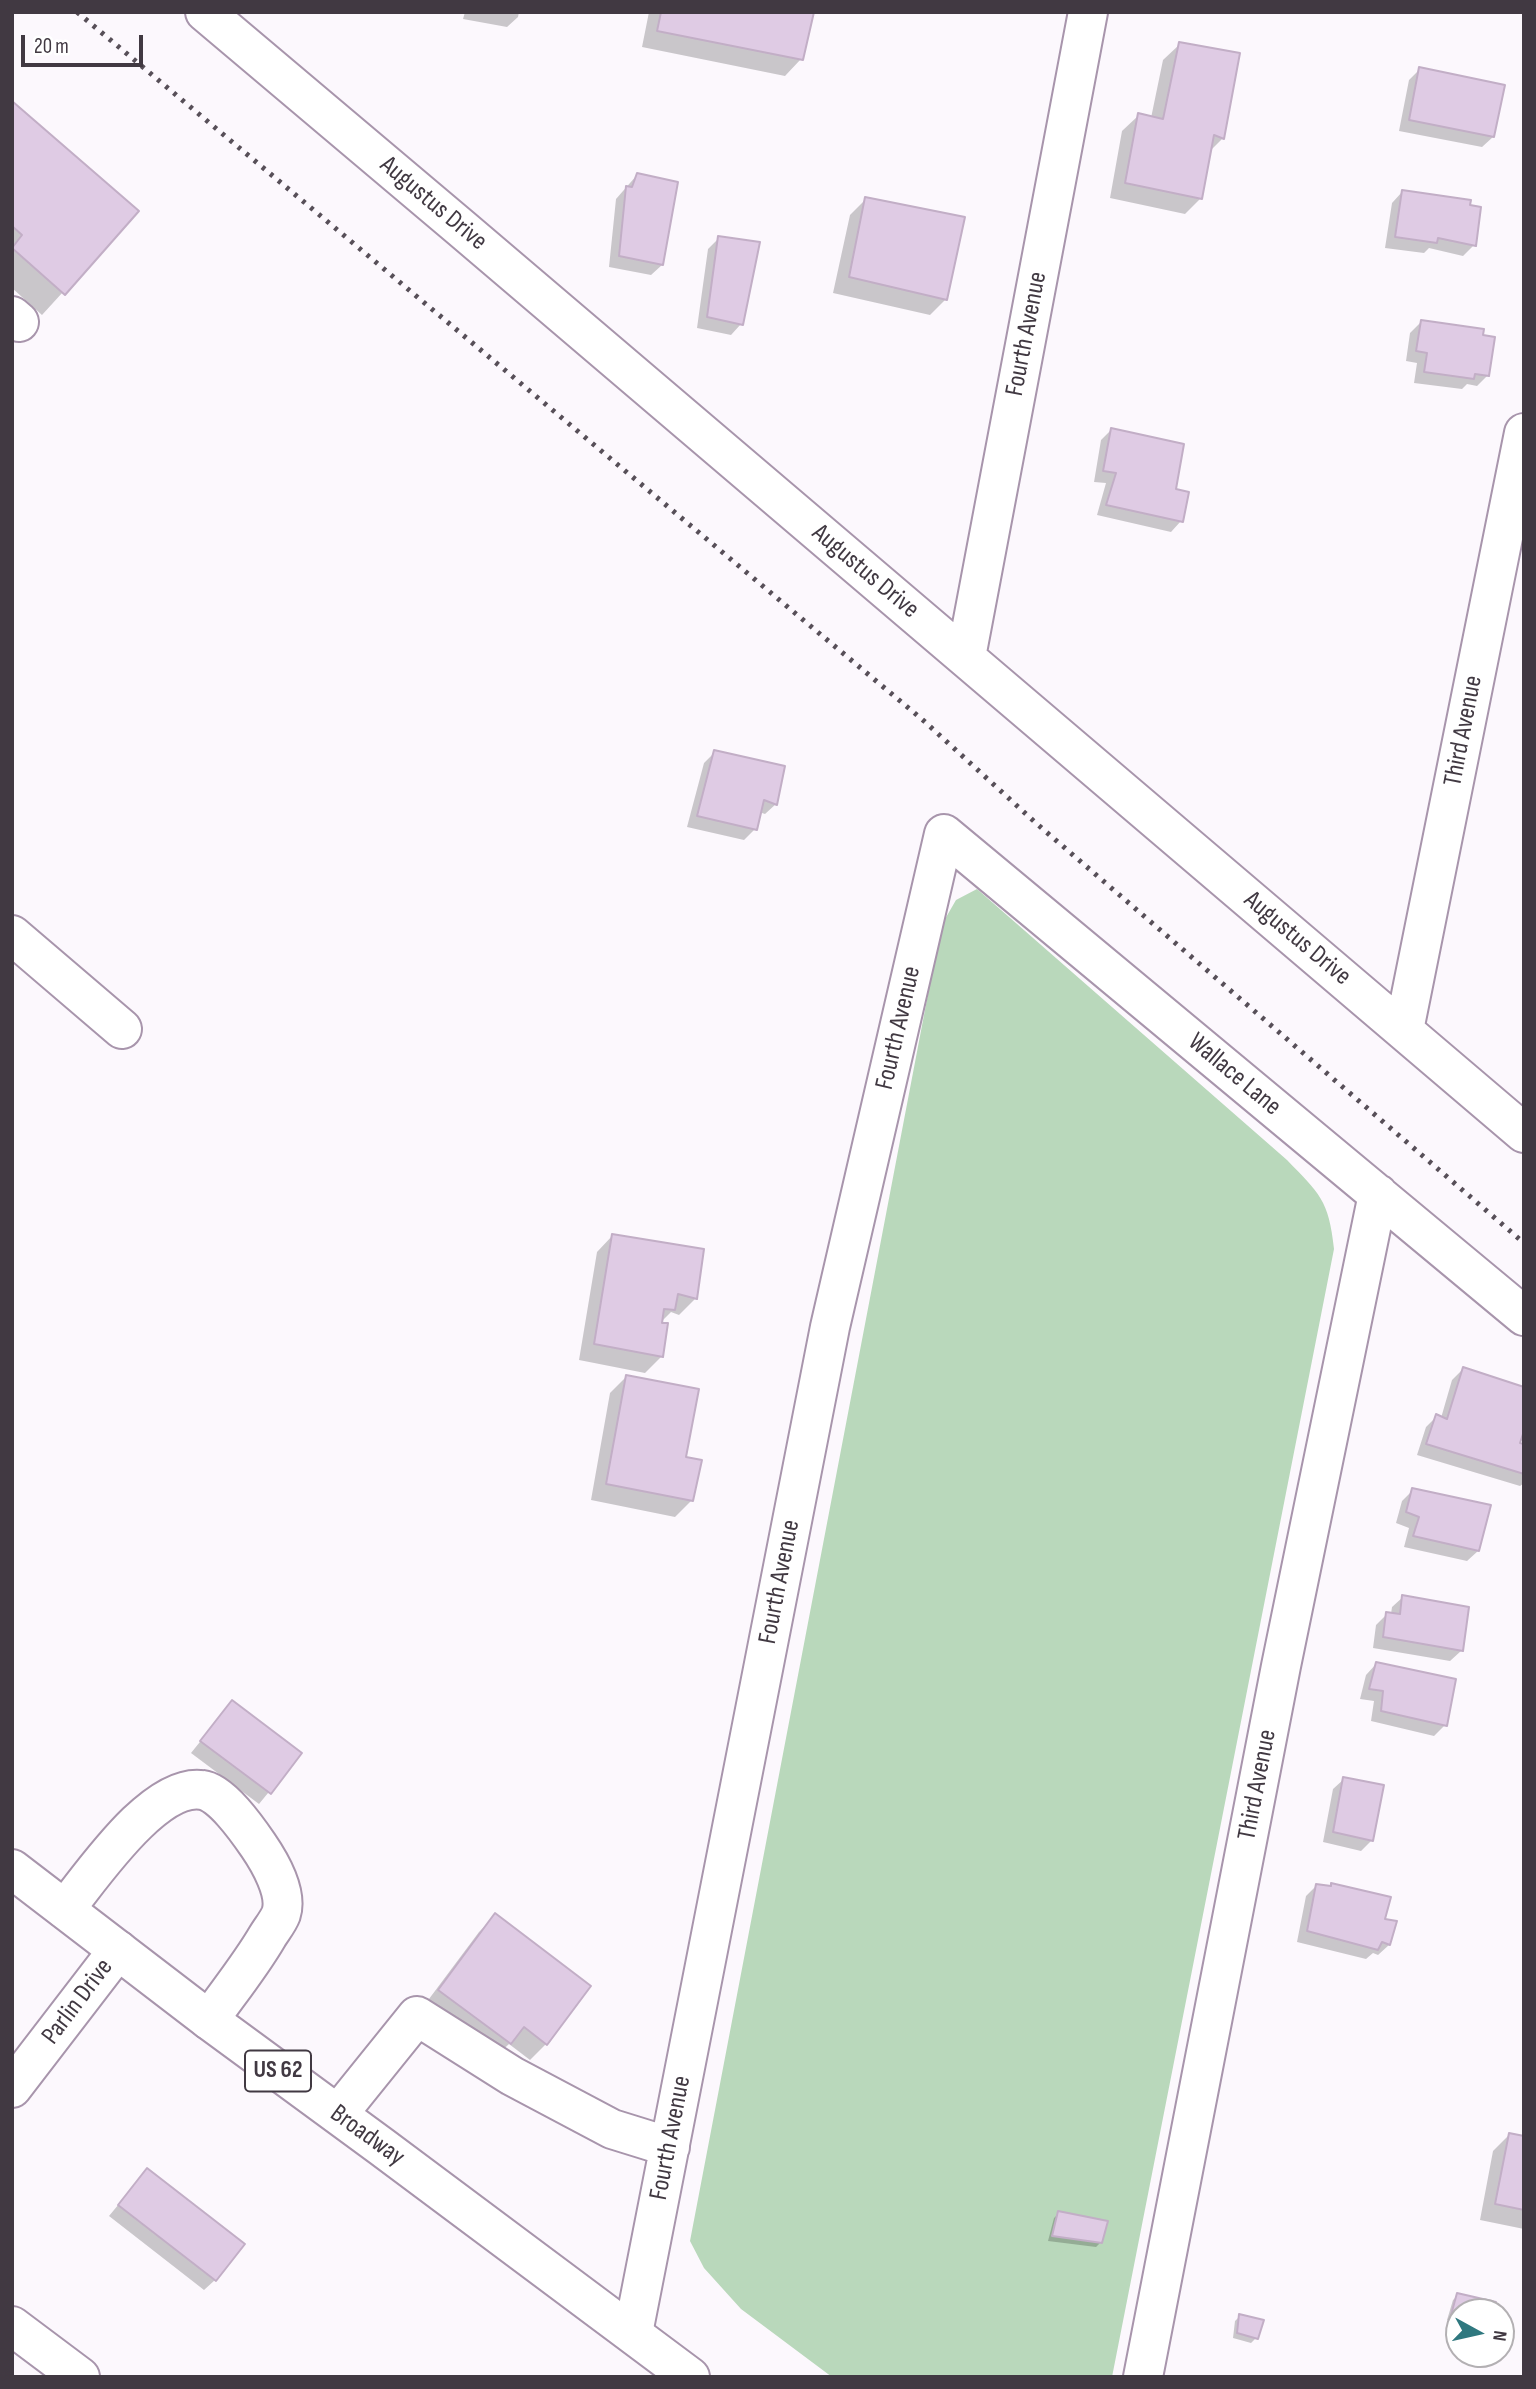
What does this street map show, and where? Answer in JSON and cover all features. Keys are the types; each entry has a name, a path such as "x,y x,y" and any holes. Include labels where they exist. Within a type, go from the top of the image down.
{"street":[{"name":"Augustus Drive","path":"205,12 1524,1133"},
{"name":"Fourth Avenue","path":"966,657 1088,12"},
{"name":"Third Avenue","path":"1404,1030 1524,433"},
{"name":"Fourth Avenue","path":"633,2333 830,1327 944,834"},
{"name":"Wallace Lane","path":"944,834 1524,1317"},
{"path":"12,936 122,1029"},
{"name":"Third Avenue","path":"1143,2377 1281,1666 1378,1194"},
{"path":"65,1909 130,1829 158,1804 182,1792 203,1790 222,1800 271,1864 280,1888 282,1912 209,2021"},
{"name":"Broadway","path":"12,1869 209,2021 633,2333 682,2374"},
{"name":"Parlin Drive","path":"12,2088 118,1950"},
{"path":"338,2115 417,2016 512,2076 612,2129 670,2147"},
{"path":"12,2326 80,2377"}],"green space":[{"path":"977,889 1287,1160 1321,1198 1329,1219 1334,1249 1112,2377 832,2377 741,2309 704,2268 690,2241 941,926 956,900"}],"building":[{"path":"661,12 814,12 803,60 657,31"},
{"path":"1179,42 1240,53 1224,139 1214,135 1202,199 1125,183 1138,113 1163,119"},
{"path":"1419,67 1505,85 1494,137 1409,120"},
{"path":"12,101 139,211 65,295 12,248 22,235 12,226"},
{"path":"637,173 678,182 663,265 619,256 626,186 632,187"},
{"path":"1402,190 1471,200 1470,205 1481,207 1476,246 1438,238 1437,243 1395,237"},
{"path":"865,197 965,217 947,300 849,277"},
{"path":"718,236 760,242 743,325 707,317"},
{"path":"1421,320 1484,329 1483,335 1495,337 1489,376 1475,374 1474,379 1424,372 1427,353 1416,351"},
{"path":"1111,428 1184,444 1176,489 1189,492 1183,522 1106,505 1116,473 1103,471"},
{"path":"714,750 785,766 777,805 764,800 757,830 697,816"},
{"path":"612,1234 704,1249 697,1299 678,1294 675,1310 664,1309 662,1323 668,1323 663,1357 594,1344"},
{"path":"1463,1367 1524,1387 1524,1431 1520,1443 1524,1444 1524,1474 1426,1444 1436,1414 1447,1419"},
{"path":"626,1375 699,1389 686,1457 702,1460 693,1501 606,1484"},
{"path":"1412,1488 1491,1505 1479,1551 1413,1536 1419,1517 1406,1512"},
{"path":"1402,1595 1469,1607 1463,1651 1383,1637 1386,1612 1400,1614"},
{"path":"1376,1662 1456,1679 1447,1726 1381,1711 1383,1691 1369,1689"},
{"path":"232,1700 302,1753 271,1794 200,1741"},
{"path":"1343,1777 1384,1785 1373,1841 1333,1832"},
{"path":"1331,1883 1391,1897 1385,1919 1397,1921 1390,1945 1382,1942 1378,1950 1307,1931 1316,1884 1331,1886"},
{"path":"495,1913 591,1986 547,2045 524,2027 511,2044 438,1990"},
{"path":"1509,2133 1524,2136 1524,2210 1495,2204"},
{"path":"147,2168 245,2244 216,2281 118,2205"},
{"path":"1058,2211 1108,2221 1102,2243 1052,2236"},
{"path":"1457,2293 1479,2298 1456,2298"},
{"path":"1239,2314 1264,2320 1258,2339 1237,2333"}],"railway":[{"path":"77,12 924,721 1037,824 1524,1243"}]}
